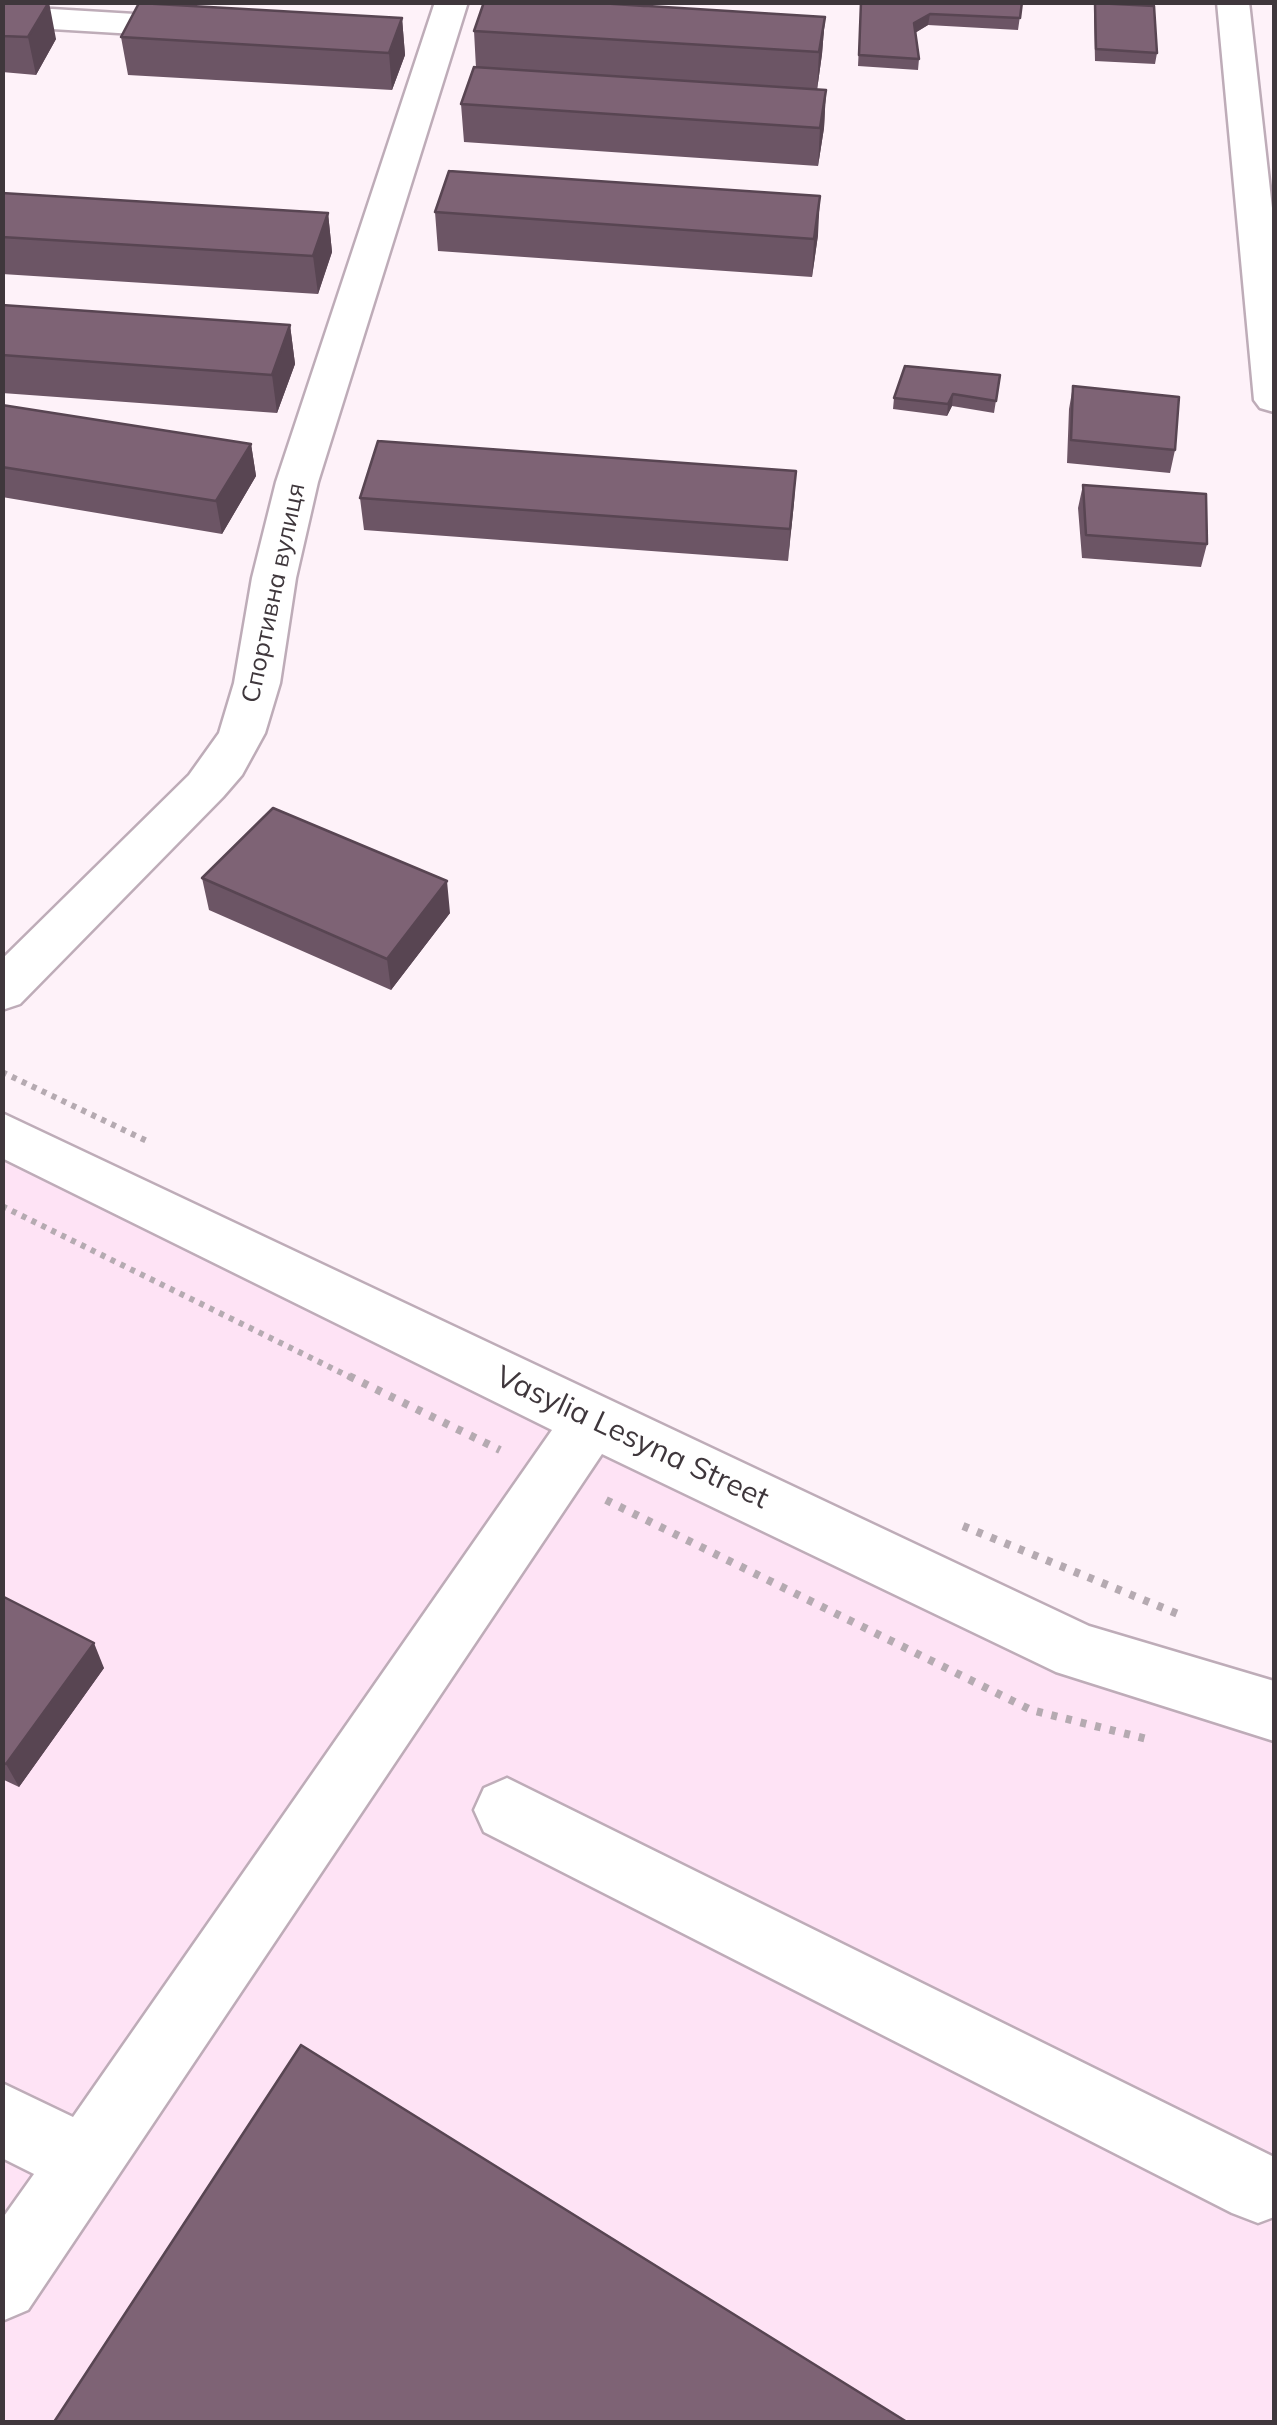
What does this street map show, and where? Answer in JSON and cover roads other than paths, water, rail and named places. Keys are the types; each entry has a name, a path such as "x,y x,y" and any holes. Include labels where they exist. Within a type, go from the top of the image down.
{"street":[{"name":"Спортивна вулиця","path":"2,992 206,786 225,764 242,733 257,683 277,560 419,42 452,2"},
{"path":"1233,2 1274,400"},
{"path":"2,16 240,31"},
{"name":"Vasylia Lesyna Street","path":"2,1134 590,1421 1078,1652 1274,1711"},
{"path":"2,2284 590,1421"},
{"path":"507,1810 1258,2187"},
{"path":"2,2119 86,2162"}]}
